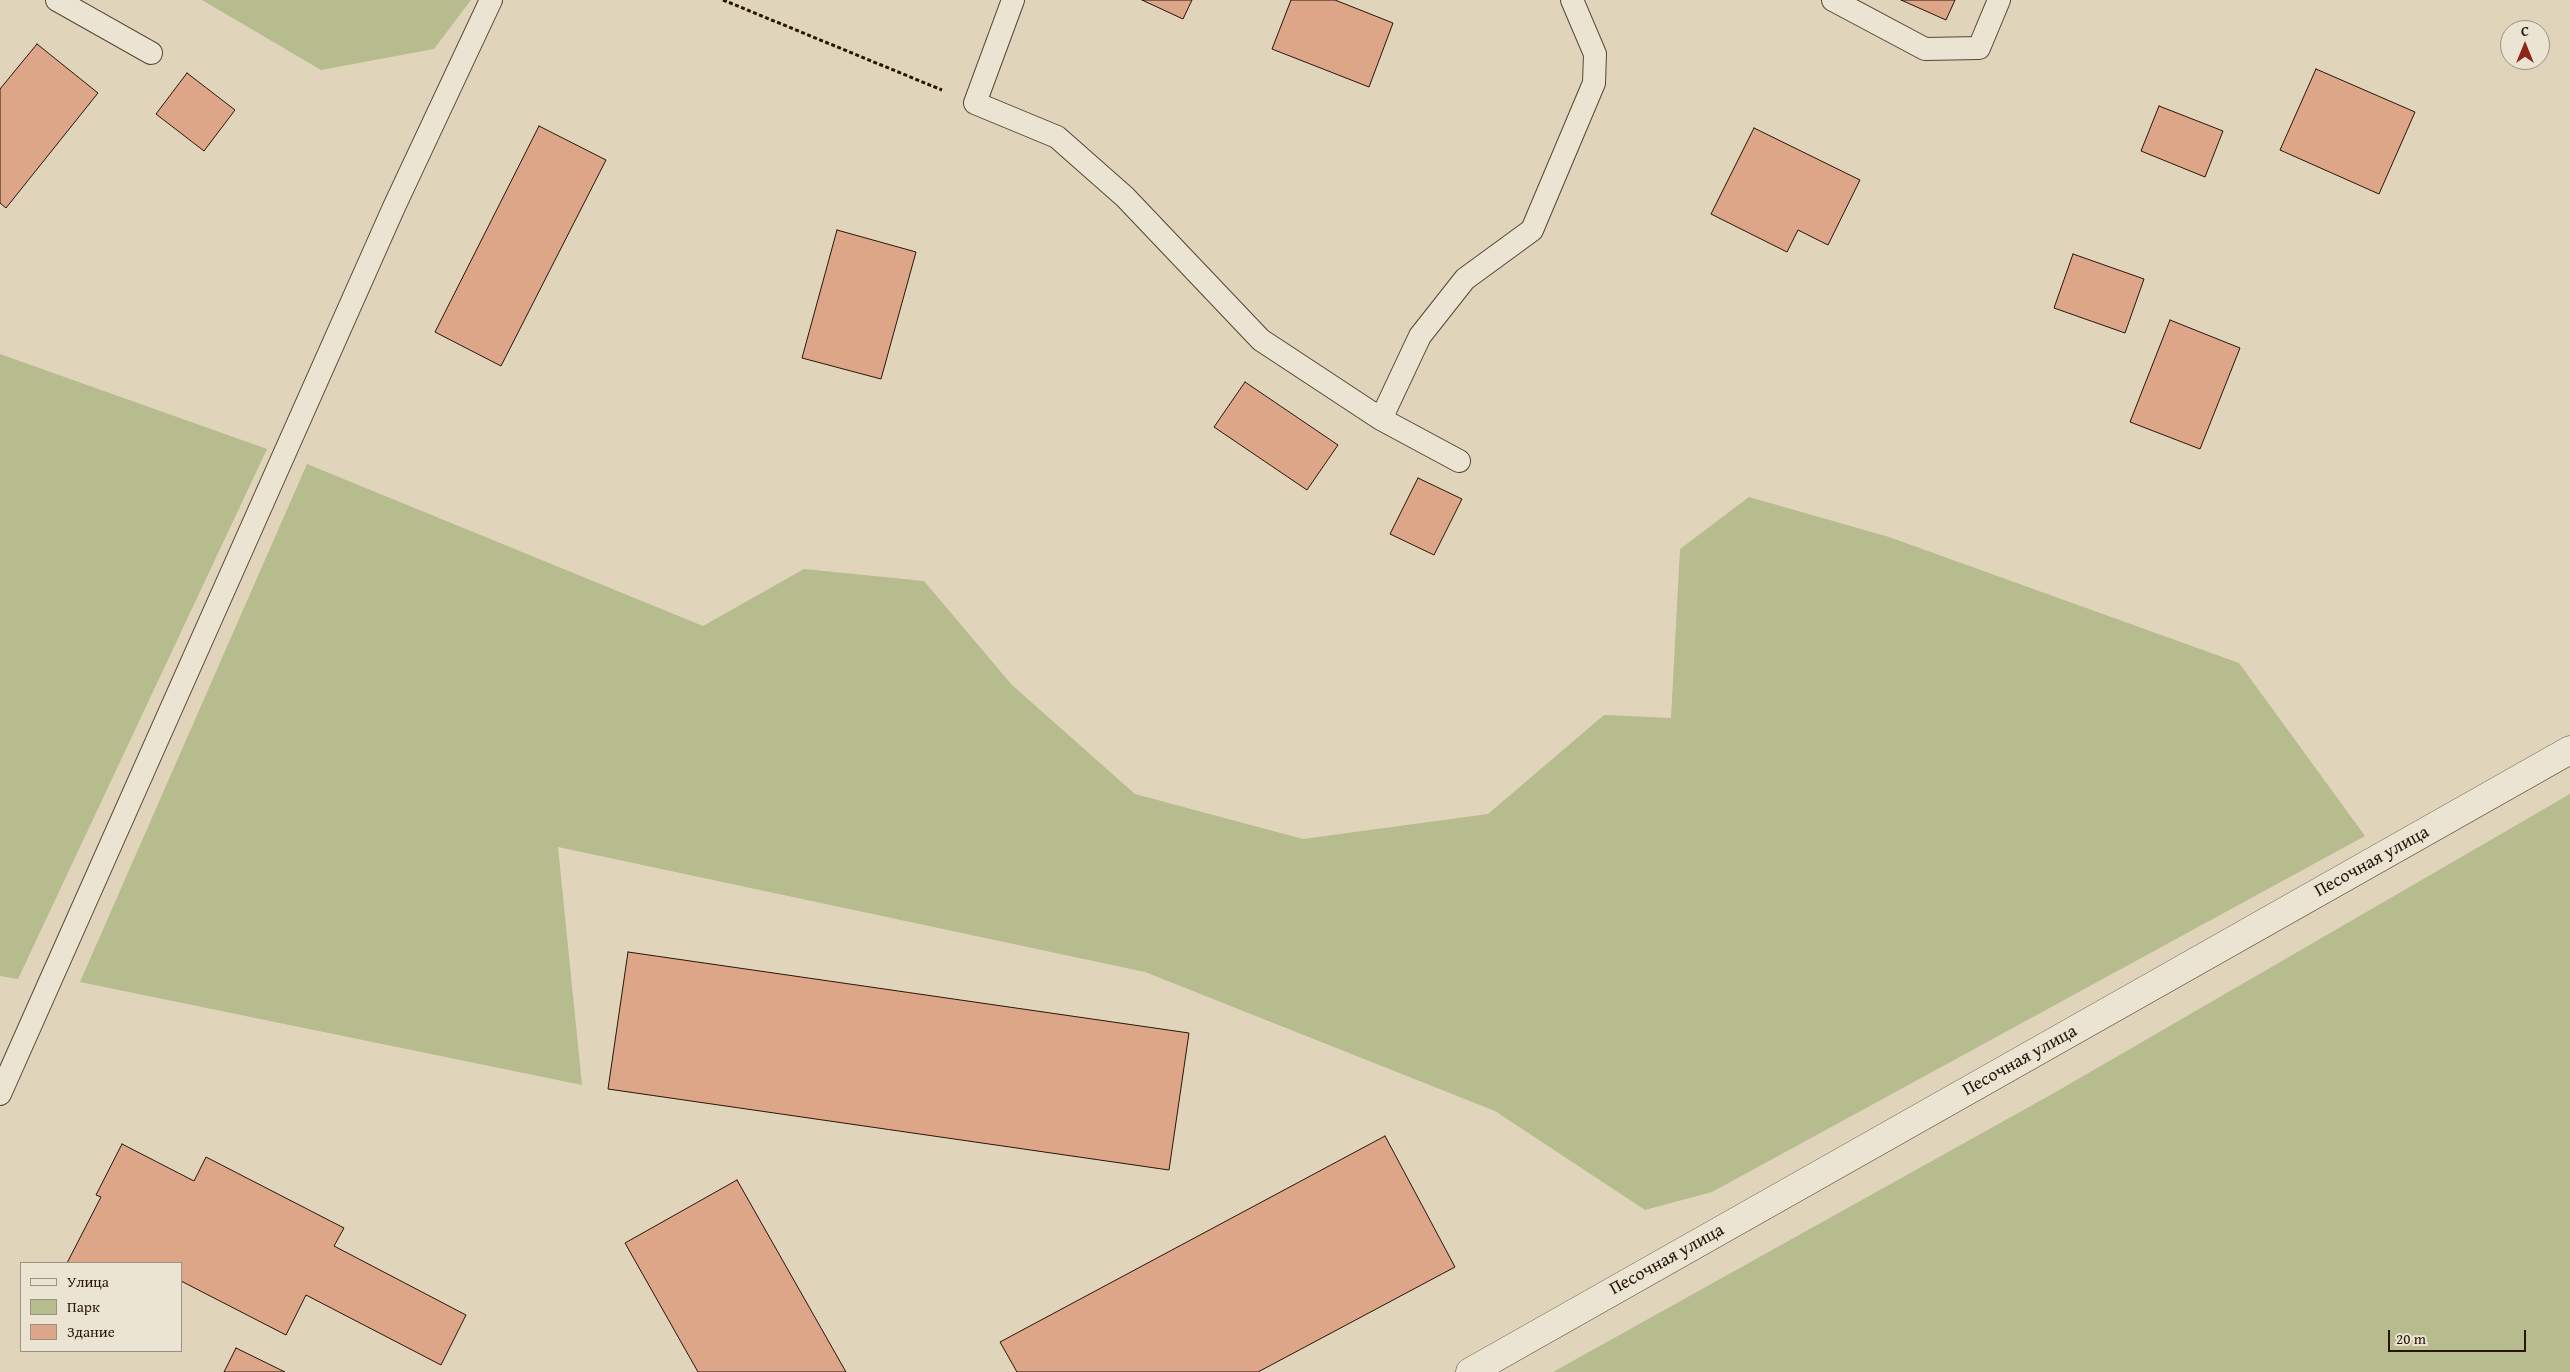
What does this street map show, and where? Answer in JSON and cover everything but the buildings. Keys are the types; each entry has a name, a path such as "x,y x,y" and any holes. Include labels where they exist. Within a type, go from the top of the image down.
{"street":[{"name":"Песочная улица","path":"1470,1372 2570,750"}],"lane":[{"path":"57,0 151,53"},
{"path":"0,1094 390,217 491,0"},
{"path":"1013,0 975,103 1057,137 1125,197 1261,340 1381,419 1459,462"},
{"path":"1381,419 1420,336 1459,286 1465,279 1532,230 1594,83 1595,54 1572,0"},
{"path":"1834,0 1925,49 1979,48 1999,0"}],"path":[{"path":"723,0 975,103"}],"green space":[{"path":"202,0 471,0 434,49 321,70"},
{"path":"0,354 267,449 18,979 0,976"},
{"path":"307,464 703,626 804,569 924,581 1012,685 1135,794 1303,839 1488,814 1604,715 1671,718 1680,549 1749,497 1889,537 2239,663 2365,836 1712,1192 1645,1210 1495,1111 1145,972 558,847 582,1085 80,982"},
{"path":"2570,794 2570,1372 1553,1372 2054,1093"}]}
